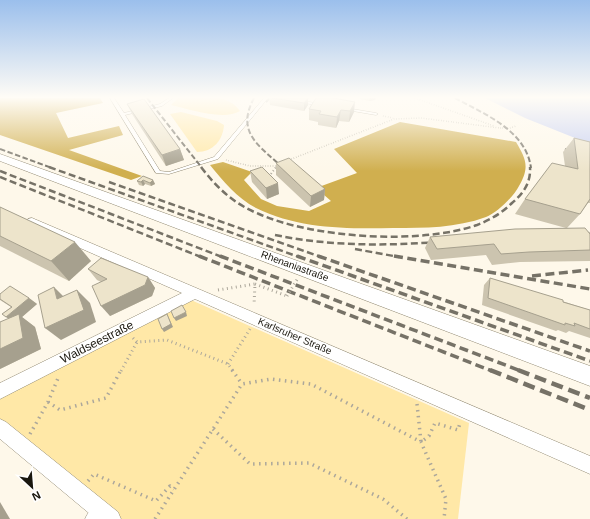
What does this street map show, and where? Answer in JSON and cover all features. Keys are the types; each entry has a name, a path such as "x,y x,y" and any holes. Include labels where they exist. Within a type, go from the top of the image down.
{"street":[{"name":"Rhenaniastraße","path":"0,157 590,376"},
{"name":"Karlsruher Straße","path":"22,218 194,293 252,323 415,388 590,465"},
{"name":"Waldseestraße","path":"0,391 194,293"},
{"path":"0,428 79,492 100,515"}],"lane":[{"path":"127,122 158,172 169,173 216,158 246,122"}],"path":[{"path":"285,162 386,122"},
{"path":"454,122 500,128 510,128 516,126"},
{"path":"484,122 500,128"},
{"path":"216,158 250,166 277,167"},
{"path":"271,174 281,165"},
{"path":"194,293 255,284 288,296 298,278"},
{"path":"228,364 252,323 255,284"},
{"path":"134,338 137,342"},
{"path":"137,342 167,340 228,364 242,384"},
{"path":"48,402 60,410 106,398 137,342"},
{"path":"23,447 48,402 67,357"},
{"path":"155,519 242,384 271,378 311,384 421,442"},
{"path":"415,388 421,442 446,499 444,519"},
{"path":"421,442 429,436 435,423 458,430 463,409"},
{"path":"213,429 250,464 309,463 383,499 407,519"},
{"path":"79,492 94,474 156,501 170,486 174,489"}],"shaded area":[{"path":"0,122 60,122 68,138 119,126 123,135 69,150 142,176 131,180 0,135"},
{"path":"176,122 219,122 224,125 222,136 216,144 208,150 197,152"},
{"path":"401,122 516,142 524,158 526,168 525,174 517,190 505,204 490,215 475,221 429,227 341,228 306,224 289,220 256,208 249,204 225,183 210,165 223,162 252,172 244,180 261,199 277,206 309,211 331,201 316,188 357,173 334,149"},
{"path":"191,300 469,423 458,519 119,519 0,427 0,392"}],"water":[{"path":"536,122 590,122 590,144"}],"building":[{"path":"140,122 161,122 180,149 162,155"},
{"path":"574,138 590,142 590,199 580,214 525,199 552,163 578,169"},
{"path":"289,158 325,189 311,196 276,163"},
{"path":"262,167 278,183 266,188 250,171"},
{"path":"143,176 153,180 150,183 143,180 141,182 137,181"},
{"path":"0,207 75,242 51,261 0,236"},
{"path":"585,228 590,234 590,250 501,254 494,244 437,249 430,237 515,229"},
{"path":"101,258 148,277 145,285 101,306 92,286 107,279 88,269"},
{"path":"490,278 563,300 563,302 590,310 590,329 574,323 575,326 565,323 565,325 488,298"},
{"path":"10,286 29,298 6,317 2,314 12,307 0,299 0,294"},
{"path":"54,287 57,299 77,290 84,310 45,328 38,295"},
{"path":"182,305 186,312 174,318 171,311"},
{"path":"19,314 23,338 0,349 0,322"},
{"path":"167,314 171,324 162,329 158,319"}],"railway":[{"path":"166,122 202,168"},
{"path":"247,122 253,138 266,153 283,168"},
{"path":"498,122 512,133 521,143 531,168"},
{"path":"0,149 52,168"},
{"path":"565,149 590,158"},
{"path":"49,167 299,257"},
{"path":"201,167 213,182 227,195 259,214 308,229 367,236 397,237 453,231 477,225 491,218 508,207 523,191 528,182 530,167"},
{"path":"282,167 286,170"},
{"path":"0,171 222,257"},
{"path":"0,177 201,257"},
{"path":"109,182 321,257"},
{"path":"275,235 295,239 356,244 438,242"},
{"path":"355,249 399,257"},
{"path":"199,256 492,371"},
{"path":"220,256 521,371"},
{"path":"297,256 590,361"},
{"path":"318,256 590,351"},
{"path":"394,256 590,289"},
{"path":"532,276 588,270"},
{"path":"490,370 590,410"},
{"path":"518,370 590,398"}]}
